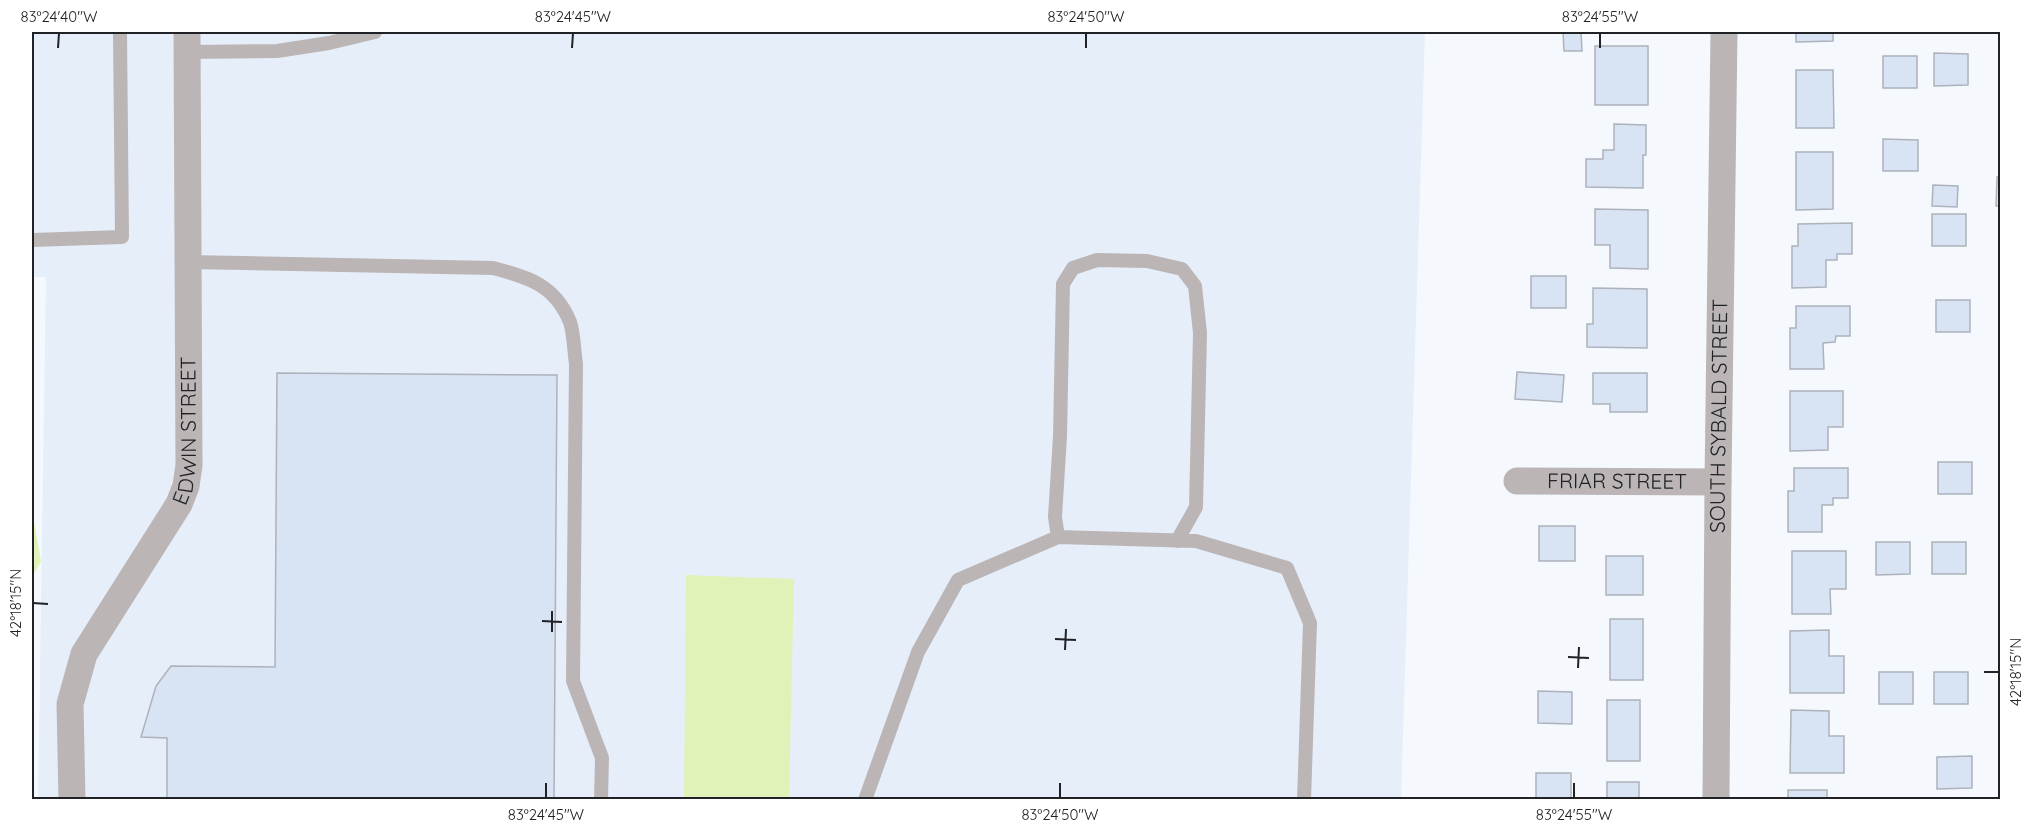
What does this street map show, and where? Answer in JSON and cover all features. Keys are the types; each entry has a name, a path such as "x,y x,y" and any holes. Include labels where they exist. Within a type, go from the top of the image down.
{"street":[{"name":"SOUTH SYBALD STREET","path":"1716,800 1724,32"},
{"name":"EDWIN STREET","path":"72,800 70,704 84,654 179,504 186,486 189,465 187,42"},
{"name":"FRIAR STREET","path":"1517,481 1718,482"}],"lane":[{"path":"32,240 122,237 120,32"},
{"path":"187,42 277,51 329,43 375,32"},
{"path":"1058,537 1055,517 1060,455 1063,284 1073,268 1097,260 1147,261 1182,269 1195,286 1200,333 1196,507 1177,541"},
{"path":"188,262 493,268 524,276 553,293 570,323 576,364 573,681 602,759 601,800"},
{"path":"865,800 918,652 958,580 1058,537 1196,542 1287,568 1310,623 1304,800"}],"shaded area":[{"path":"32,32 1425,32 1401,799 38,799 46,277 32,277"}],"green space":[{"path":"32,511 41,561 32,577"},
{"path":"686,575 794,579 789,799 684,799"}],"building":[{"path":"1563,32 1581,32 1582,51 1564,51"},
{"path":"1796,32 1833,32 1833,41 1796,42"},
{"path":"1595,46 1648,46 1648,105 1595,105"},
{"path":"1934,53 1968,54 1968,85 1934,86"},
{"path":"1883,56 1917,56 1917,88 1883,88"},
{"path":"1796,70 1833,70 1834,128 1796,128"},
{"path":"1614,124 1646,125 1643,188 1586,187 1586,159 1603,159 1603,150 1614,150"},
{"path":"1883,139 1918,140 1918,171 1883,171"},
{"path":"1796,152 1833,152 1833,209 1796,210"},
{"path":"1997,177 2000,177 2000,206 1996,206"},
{"path":"1933,185 1958,186 1957,207 1932,206"},
{"path":"1595,209 1648,210 1648,269 1610,268 1610,245 1595,245"},
{"path":"1932,214 1966,214 1966,246 1932,246"},
{"path":"1852,223 1852,254 1837,254 1837,260 1826,260 1826,287 1792,288 1792,246 1798,246 1798,224"},
{"path":"1531,276 1566,276 1566,308 1531,308"},
{"path":"1593,288 1647,289 1647,348 1587,347 1587,324 1593,324"},
{"path":"1936,300 1970,300 1970,332 1936,332"},
{"path":"1796,306 1850,306 1850,336 1836,336 1835,342 1823,343 1824,369 1790,369 1790,328 1796,328"},
{"path":"1517,372 1564,375 1562,402 1515,399"},
{"path":"277,373 557,375 554,800 167,800 167,738 141,737 156,686 171,666 275,667"},
{"path":"1593,373 1647,373 1647,412 1610,412 1610,404 1593,404"},
{"path":"1790,391 1843,391 1843,427 1828,427 1828,450 1790,451"},
{"path":"1938,462 1972,462 1972,494 1938,494"},
{"path":"1794,468 1848,468 1848,498 1833,498 1833,505 1822,505 1822,532 1788,532 1788,491 1794,491"},
{"path":"1539,526 1575,526 1575,561 1539,561"},
{"path":"1876,542 1910,542 1910,574 1876,575"},
{"path":"1932,542 1966,542 1966,574 1932,574"},
{"path":"1792,551 1846,551 1846,589 1830,589 1831,614 1792,614"},
{"path":"2000,555 2000,590 1999,590"},
{"path":"1606,556 1643,556 1643,595 1606,595"},
{"path":"1610,619 1643,619 1643,680 1610,680"},
{"path":"1829,630 1829,656 1844,656 1844,693 1790,693 1790,631"},
{"path":"2000,656 2000,692 1999,692"},
{"path":"1879,672 1913,672 1913,704 1879,704"},
{"path":"1934,672 1968,672 1968,704 1934,704"},
{"path":"1538,691 1572,692 1572,724 1538,723"},
{"path":"1607,700 1640,700 1640,761 1607,761"},
{"path":"1791,710 1829,711 1829,736 1844,736 1844,773 1790,773"},
{"path":"1972,756 1972,788 1937,789 1937,757"},
{"path":"1536,773 1571,773 1571,800 1536,800"},
{"path":"1607,782 1639,782 1639,800 1607,800"},
{"path":"1788,790 1827,790 1827,800 1788,800"}]}
